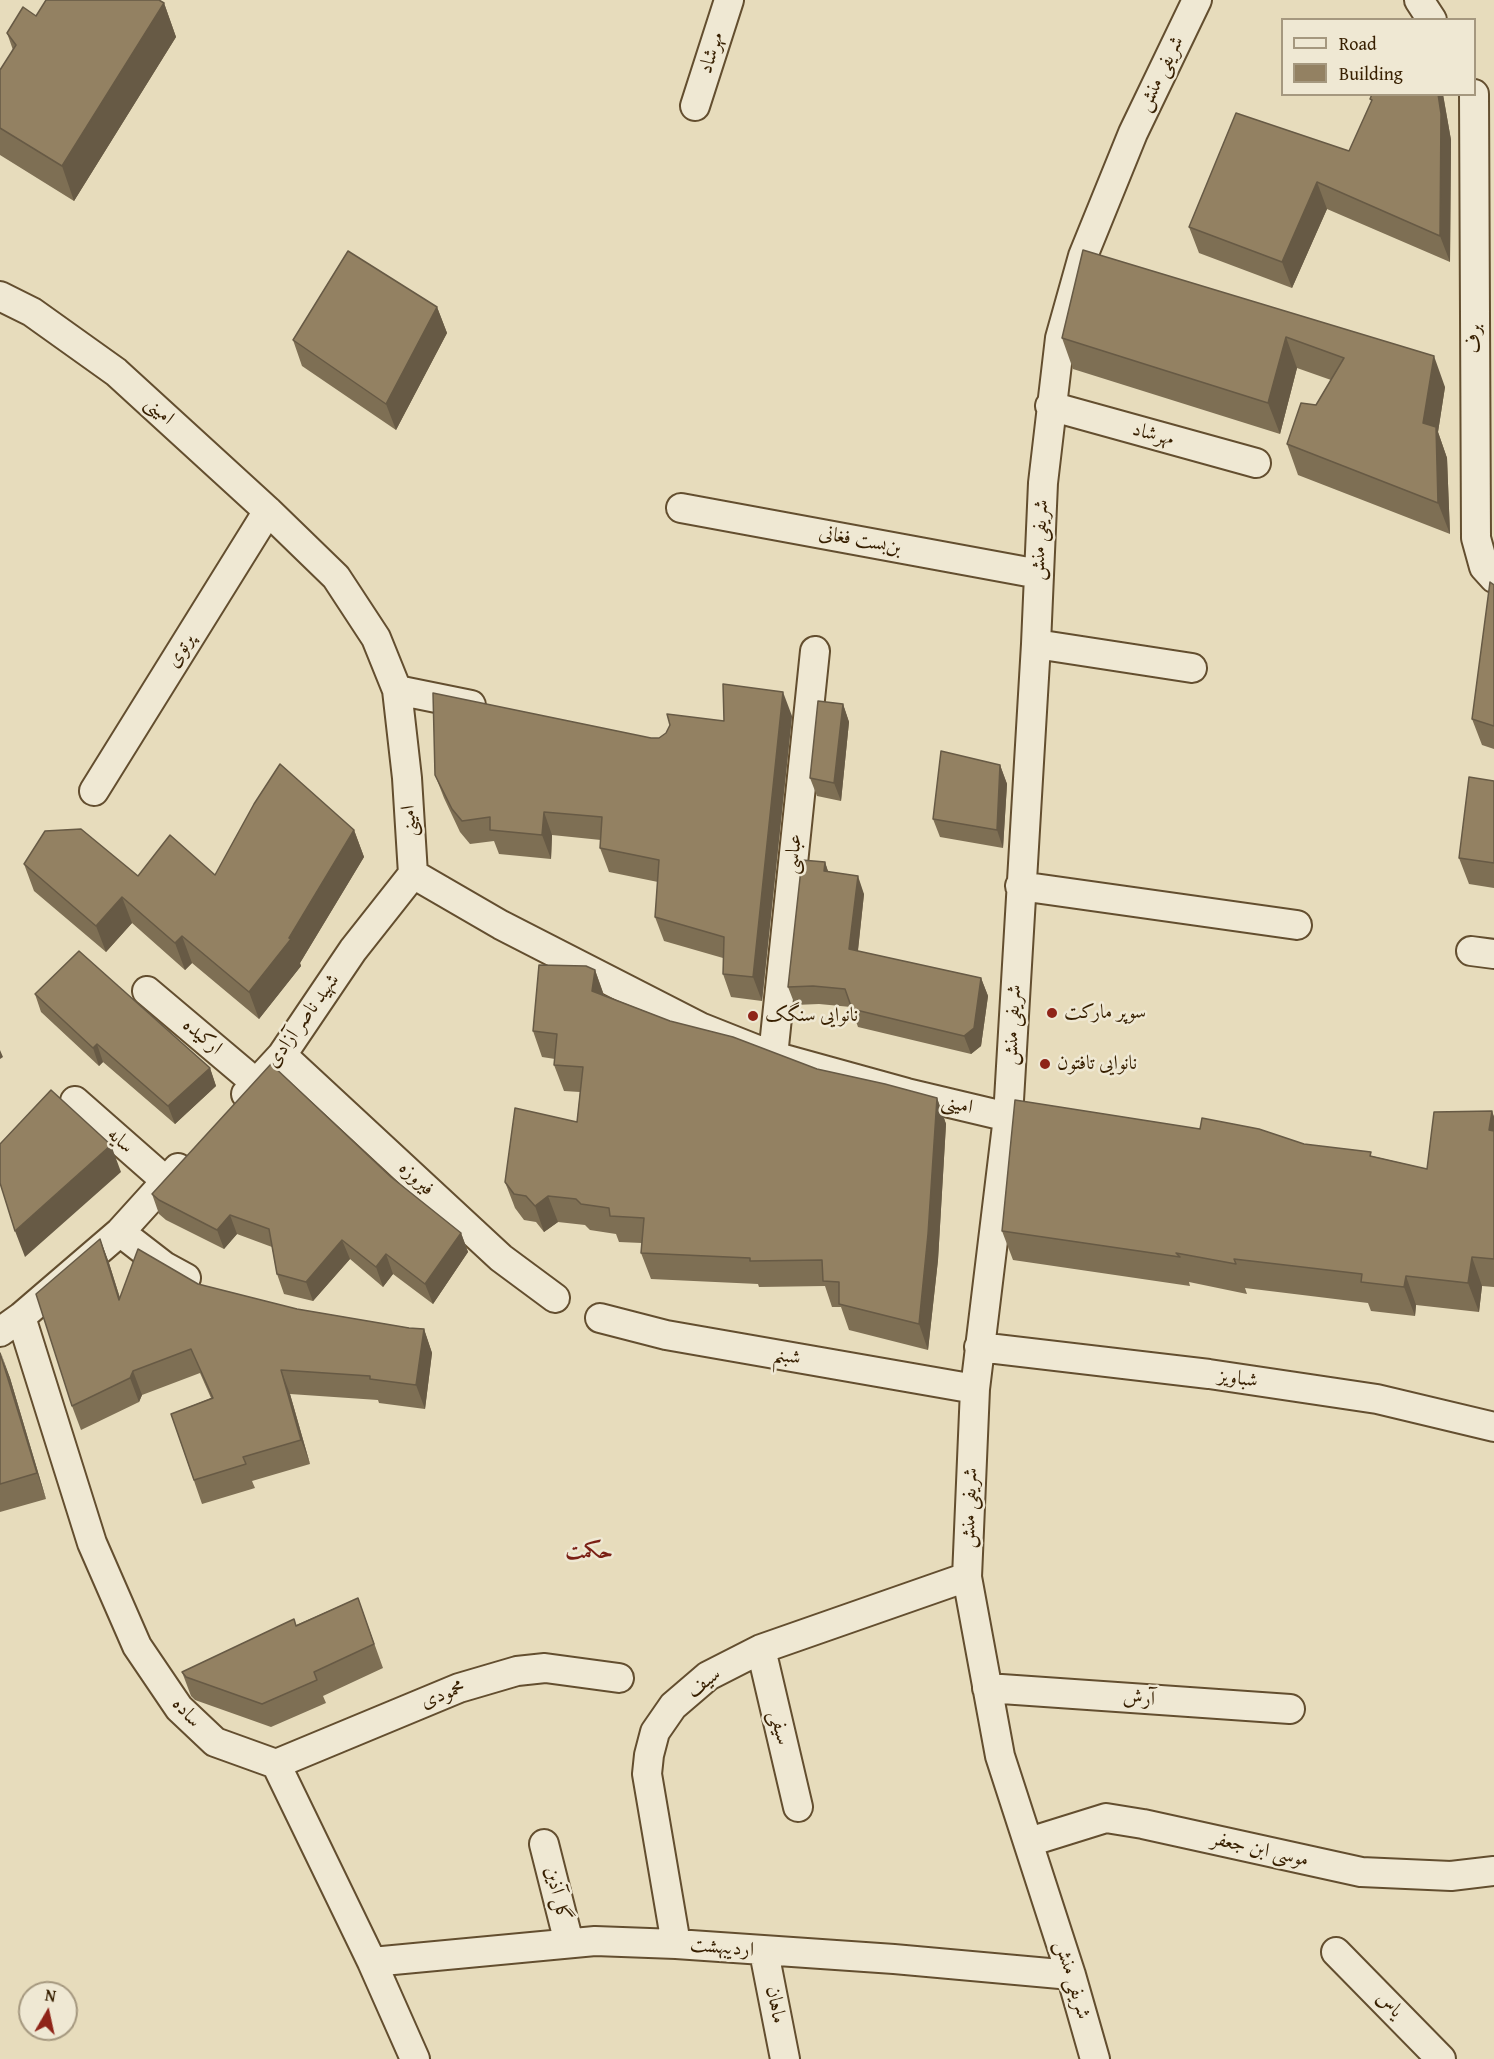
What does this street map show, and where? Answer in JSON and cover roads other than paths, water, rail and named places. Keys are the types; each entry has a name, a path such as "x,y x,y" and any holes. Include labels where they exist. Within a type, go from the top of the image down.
{"street":[{"name":"مهرشاد","path":"695,106 729,0"},
{"name":"شریفی منش","path":"1095,2059 1071,1975 1000,1756 967,1577 975,1389 1008,1117 1036,644 1043,483 1050,406 1060,338 1083,256 1133,133 1197,0"},
{"path":"1419,0 1431,18"},
{"path":"1476,86 1494,106"},
{"name":"برف","path":"1474,96 1476,538 1484,567 1494,578"},
{"name":"امینی","path":"0,296 32,312 116,372 268,511 336,577 376,638 397,690 407,778 413,874 501,925 700,1027 773,1056 907,1093 1008,1117"},
{"name":"مهرشاد","path":"1050,406 1256,463"},
{"name":"بن‌بست فغانی","path":"681,508 1039,574"},
{"name":"پرتوی","path":"94,790 268,511"},
{"path":"1036,644 1192,668"},
{"name":"عباسی","path":"773,1056 815,651"},
{"path":"397,690 501,712"},
{"name":"شهید ناصر آزادی","path":"232,1109 282,1055 353,950 413,874"},
{"path":"1020,886 1297,925"},
{"name":"ارکیده","path":"147,991 256,1083"},
{"name":"فیروزه","path":"282,1055 501,1258 555,1298"},
{"name":"سایه","path":"75,1101 166,1182"},
{"path":"11,1324 120,1232 192,1153"},
{"path":"120,1232 164,1266 211,1292"},
{"name":"شبنم","path":"600,1318 666,1335 975,1389"},
{"name":"ساده","path":"11,1324 92,1543 137,1646 178,1708 215,1742 276,1764"},
{"name":"شباویز","path":"980,1347 1209,1374 1377,1399 1494,1427"},
{"name":"سیف","path":"676,1944 647,1774 649,1755 656,1732 673,1706 708,1677 761,1649 967,1577"},
{"name":"سیفی","path":"761,1649 798,1806"},
{"name":"محمودی","path":"276,1764 459,1688 517,1671 544,1668 619,1678"},
{"name":"آرش","path":"987,1688 1290,1709"},
{"path":"276,1764 372,1962 415,2059"},
{"name":"موسی ابن جعفر","path":"1029,1842 1106,1818 1361,1872 1451,1876 1494,1871"},
{"name":"گل آذین","path":"544,1844 569,1943"},
{"name":"اردیبهشت","path":"372,1962 595,1941 676,1944 764,1952 894,1959 1071,1975"},
{"name":"ماهان","path":"764,1952 786,2059"},
{"name":"یاس","path":"1336,1952 1441,2059"}],"place":[{"name":"سوپر مارکت","path":"1052,1013"},
{"name":"نانوایی سنگک","path":"753,1016"},
{"name":"نانوایی تافتون","path":"1045,1064"}],"district":[{"name":"حکمت","path":"589,1553"}]}
